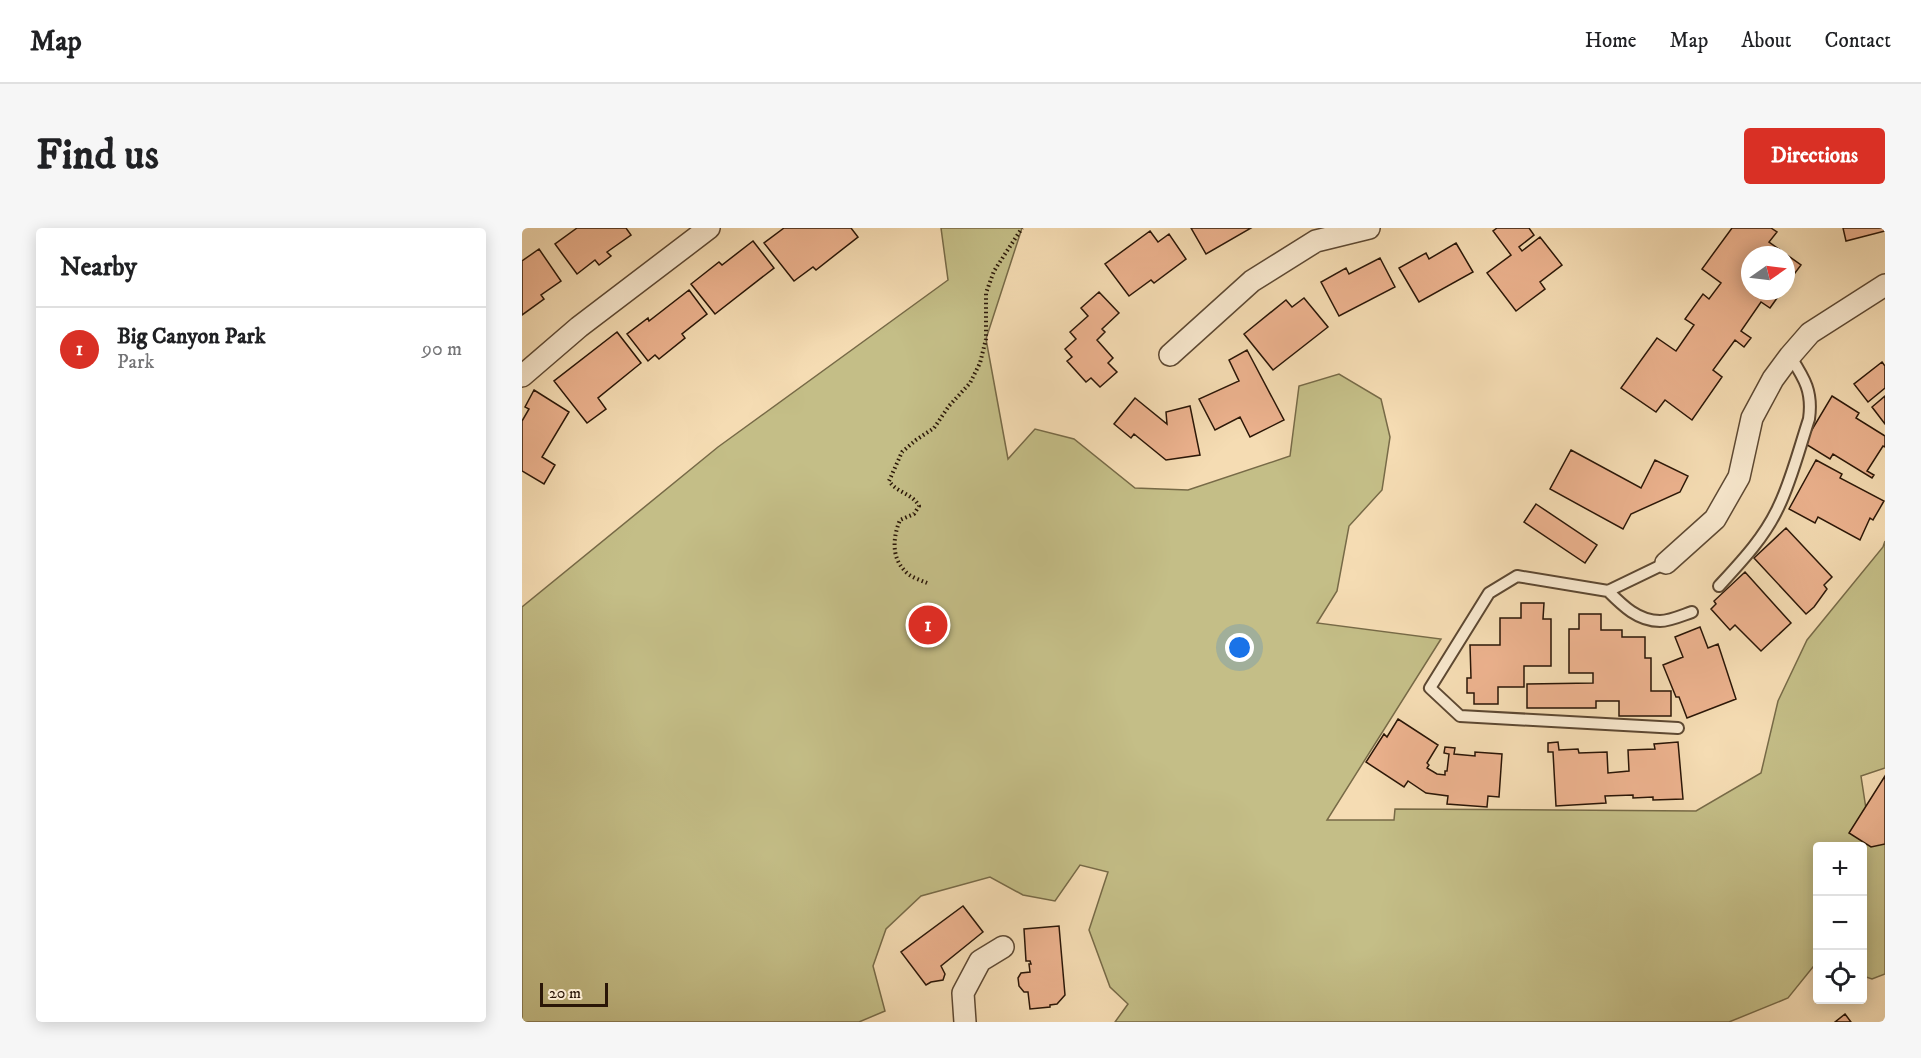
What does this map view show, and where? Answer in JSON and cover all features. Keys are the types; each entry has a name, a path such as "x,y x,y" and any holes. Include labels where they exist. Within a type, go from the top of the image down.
{"street":[{"path":"522,376 579,327 709,228"},
{"path":"1170,355 1252,281 1316,241 1369,228"},
{"path":"1666,563 1715,519 1739,477 1752,418 1773,379 1790,356 1810,333 1885,285"},
{"path":"965,1022 963,993 980,961 1003,947"}],"lane":[{"path":"1719,586 1748,554 1767,528 1779,506 1809,419 1811,405 1809,391 1790,356"},
{"path":"1666,563 1608,591 1517,576 1489,593 1430,688 1460,716 1678,728"},
{"path":"1608,591 1623,606 1639,617 1661,621 1692,612"}],"path":[{"path":"927,583 906,572 896,556 895,533 900,520 914,514 919,506 915,499 892,487 889,482 902,452 934,428 949,406 970,383 980,363 986,339 986,293 994,271 1022,228"}],"shaded area":[{"path":"941,228 1022,228 986,339 1008,459 1035,429 1074,439 1135,488 1188,490 1290,456 1299,386 1339,374 1381,399 1390,437 1382,490 1349,526 1337,591 1317,623 1441,639 1327,820 1394,820 1395,809 1696,811 1761,773 1778,701 1807,640 1883,547 1885,541 1885,768 1861,776 1868,822 1885,843 1885,974 1872,979 1867,977 1867,842 1813,842 1813,967 1788,998 1729,1022 1115,1022 1128,1004 1110,987 1089,930 1108,872 1080,865 1055,901 1023,895 990,877 921,896 886,929 873,966 885,1011 859,1022 522,1022 522,607 718,447 948,280"}],"building":[{"path":"577,228 626,228 631,235 607,252 611,256 599,265 595,260 577,274 555,244"},
{"path":"784,228 851,228 858,237 816,270 813,267 794,281 764,243"},
{"path":"1191,228 1251,228 1206,254"},
{"path":"1497,228 1529,228 1534,235 1519,247 1522,251 1540,237 1562,265 1540,282 1545,289 1516,311 1487,273 1511,255 1493,231"},
{"path":"1732,228 1771,228 1777,232 1769,242 1775,246 1741,246 1741,300 1776,300 1770,308 1761,302 1741,331 1751,338 1744,347 1735,340 1713,370 1722,377 1692,420 1665,400 1656,412 1621,388 1657,338 1676,351 1694,325 1685,319 1703,294 1709,299 1721,283 1702,269"},
{"path":"1843,228 1885,228 1885,231 1846,241"},
{"path":"1150,231 1158,242 1169,234 1186,259 1154,283 1151,280 1129,296 1105,264"},
{"path":"753,241 774,268 715,314 691,284 719,262 722,265"},
{"path":"1456,243 1473,272 1419,302 1399,268 1426,253 1429,259"},
{"path":"539,249 561,281 541,295 544,299 522,315 522,261"},
{"path":"1380,258 1395,287 1339,316 1321,282 1346,268 1349,274"},
{"path":"1795,261 1801,265 1795,273"},
{"path":"689,290 707,314 682,334 685,338 659,359 655,355 648,361 627,334 648,318 649,321"},
{"path":"1099,292 1119,313 1102,329 1105,332 1097,340 1113,358 1108,363 1117,372 1100,387 1091,378 1086,382 1067,361 1072,357 1065,349 1076,339 1070,332 1088,316 1081,308"},
{"path":"1304,298 1328,327 1273,370 1244,334 1286,300 1292,307"},
{"path":"617,332 641,363 598,398 606,409 587,423 554,381"},
{"path":"1247,350 1284,420 1250,437 1240,417 1215,430 1199,399 1239,381 1229,360"},
{"path":"1882,362 1885,366 1885,388 1868,402 1854,384"},
{"path":"534,390 569,412 542,457 555,465 544,484 522,471 522,421 529,409 525,407"},
{"path":"1832,396 1859,413 1856,418 1885,436 1885,447 1883,446 1867,471 1874,475 1872,478 1833,454 1830,459 1804,443"},
{"path":"1885,396 1885,424 1872,407"},
{"path":"1135,398 1167,424 1166,412 1190,406 1200,455 1166,460 1134,434 1131,438 1114,424"},
{"path":"1571,450 1641,488 1655,460 1688,476 1680,492 1631,514 1623,529 1550,489"},
{"path":"1816,460 1842,474 1840,478 1884,501 1873,520 1870,518 1860,540 1818,517 1815,523 1789,509"},
{"path":"1536,504 1597,545 1585,563 1524,522"},
{"path":"1786,528 1832,577 1824,585 1827,589 1806,614 1754,558"},
{"path":"1745,572 1791,623 1761,651 1735,625 1730,630 1711,609 1716,604 1714,601"},
{"path":"1521,603 1544,603 1543,619 1551,619 1551,666 1524,666 1524,687 1498,687 1498,704 1474,704 1474,693 1467,693 1467,678 1471,678 1470,645 1500,645 1500,618 1521,618"},
{"path":"1579,614 1601,614 1601,630 1622,630 1622,637 1645,637 1645,658 1651,658 1651,691 1671,691 1671,716 1619,716 1619,701 1596,701 1596,708 1527,708 1527,684 1593,683 1593,673 1569,673 1569,629 1579,629"},
{"path":"1700,627 1708,648 1718,644 1736,699 1687,718 1663,665 1683,657 1675,637"},
{"path":"1398,719 1438,745 1427,763 1429,765 1427,768 1437,774 1445,775 1447,771 1449,754 1444,753 1445,747 1455,748 1454,754 1475,756 1475,752 1502,754 1499,797 1488,796 1487,807 1447,804 1448,796 1426,793 1408,781 1404,787 1366,762 1384,734 1387,737"},
{"path":"1558,742 1559,750 1578,749 1579,753 1607,752 1608,773 1629,771 1628,750 1655,749 1654,744 1678,742 1683,799 1653,800 1653,797 1633,798 1633,795 1605,796 1606,803 1556,806 1553,752 1548,752 1548,743"},
{"path":"1885,776 1885,844 1871,847 1867,842 1849,833"},
{"path":"963,906 983,932 941,966 945,974 943,980 926,985 901,952"},
{"path":"1059,926 1065,995 1057,1004 1050,1005 1050,1007 1030,1009 1028,992 1024,992 1019,986 1018,978 1021,973 1030,972 1029,964 1031,964 1030,961 1026,961 1024,929"},
{"path":"1845,1014 1851,1022 1835,1022"}],"place":[{"name":"Big Canyon Park","path":"928,625"}]}
